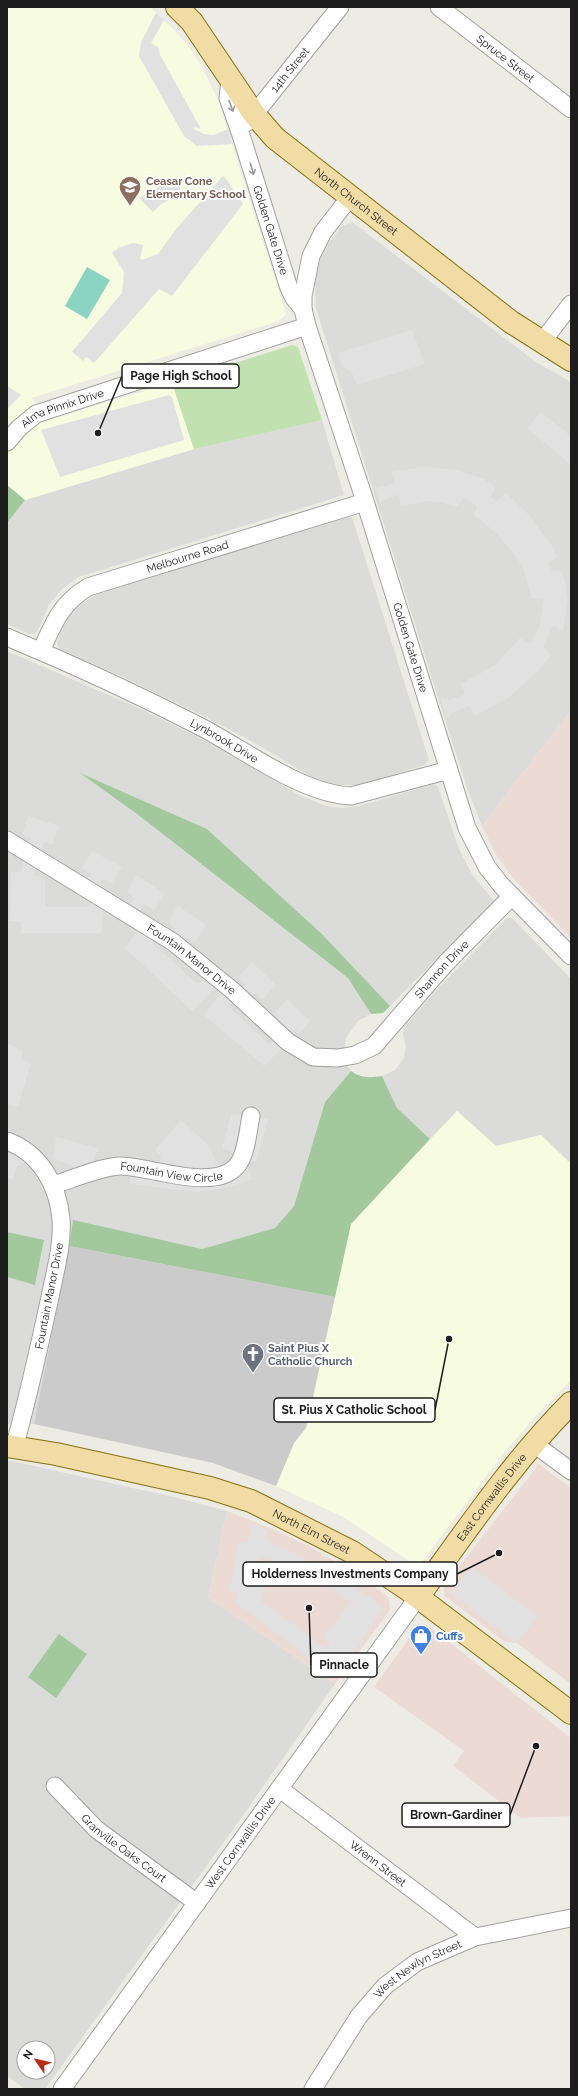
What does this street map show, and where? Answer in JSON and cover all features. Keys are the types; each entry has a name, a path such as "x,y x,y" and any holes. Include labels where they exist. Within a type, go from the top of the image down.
{"main road":[{"name":"North Church Street","path":"177,7 192,22 254,114 275,138 511,322 571,360"},
{"name":"East Cornwallis Drive","path":"418,1597 487,1502 534,1444 571,1403"},
{"name":"North Elm Street","path":"10,1447 56,1454 210,1488 251,1501 352,1552 418,1597 571,1713"}],"street":[{"name":"14th Street","path":"240,132 340,7"},
{"name":"Spruce Street","path":"440,7 571,109"},
{"name":"Golden Gate Drive","path":"230,79 228,98 289,288 294,298 303,309"},
{"name":"Golden Gate Drive","path":"350,197 323,232 311,256 304,290 303,309 307,326 365,502 467,828 487,867 512,896 571,956"},
{"path":"542,342 571,304"},
{"name":"Alma Pinnix Drive","path":"7,442 19,428 36,414 307,326"},
{"name":"Melbourne Road","path":"41,651 63,608 76,595 88,587 365,502"},
{"name":"Lynbrook Drive","path":"7,637 139,695 223,738 305,785 336,796 351,796 449,770"},
{"name":"Fountain Manor Drive","path":"7,840 173,942 217,977 288,1042 301,1051 313,1057 338,1058 355,1054 374,1046"},
{"name":"Shannon Drive","path":"374,1046 445,964 512,896"},
{"name":"Fountain View Circle","path":"54,1185 102,1169 120,1166 177,1176 217,1176 238,1164 243,1153 252,1116"},
{"name":"Fountain Manor Drive","path":"7,1141 22,1148 35,1158 54,1185 61,1219 60,1248 30,1392 10,1447"},
{"path":"534,1444 571,1471"},
{"name":"West Cornwallis Drive","path":"62,2089 280,1790 418,1597"},
{"name":"Granville Oaks Court","path":"55,1786 96,1829 197,1903"},
{"name":"Wrenn Street","path":"280,1790 475,1937"},
{"name":"West Newlyn Street","path":"313,2089 359,2016 385,1986 417,1962 475,1937 571,1918"}],"shaded area":[{"name":"Ceasar Cone Elementary School","path":"7,7 150,7 175,31 190,48 201,65 218,100 286,314 279,321 31,398 53,418 172,383 194,449 25,500 7,485"},
{"path":"156,13 164,20 151,43 158,47 160,55 201,129 194,127 194,129 204,134 213,135 229,129 232,144 197,146 184,136 139,56 141,42"},
{"path":"223,176 243,204 172,296 159,289 94,363 86,357 83,361 72,352 122,293 124,272 112,253 120,247 134,243 143,245 140,259 142,260 158,254 177,228"},
{"path":"175,178 182,192 160,205 153,212 139,198"},
{"path":"352,222 536,362 571,382 571,710 482,826 467,788 316,308 315,284 320,260 328,244 341,227"},
{"path":"87,267 110,280 87,319 65,306"},
{"path":"412,330 425,364 357,385 352,373 341,364 338,353"},
{"path":"7,386 21,395 7,409"},
{"path":"169,395 172,397 184,440 60,477 41,430"},
{"path":"541,412 571,436 571,465 527,428"},
{"path":"322,420 344,495 79,577 62,589 49,605 37,633 29,634 7,624 7,523 25,500 194,449"},
{"path":"424,467 456,470 483,479 496,487 491,495 491,498 497,501 506,493 528,514 552,546 557,558 548,562 548,565 553,572 561,570 565,582 568,599 563,630 555,626 552,627 543,646 551,655 539,670 508,698 474,716 471,707 469,706 452,713 447,719 440,698 450,700 463,695 465,692 461,684 495,665 520,638 530,644 539,628 544,600 542,598 532,599 523,567 511,550 495,532 473,514 477,508 476,505 464,498 457,507 444,503 428,501 401,506 399,496 397,495 385,499 380,504 374,486 378,488 392,484 394,481 391,472"},
{"path":"347,516 352,517 429,760 424,765 360,785 332,785 316,780 255,743 119,675 60,650 57,644 60,632 70,613 82,603 98,594"},
{"path":"7,651 143,710 206,741 299,795 326,806 342,808 359,806 434,784 438,787 459,849 473,876 494,901 390,1006 322,934 207,829 82,774 137,814 348,978 371,1014 358,1021 346,1038 344,1053 346,1063 351,1071 325,1102 294,1206 275,1228 202,1249 73,1221 34,1424 7,1424 7,1277 35,1285 44,1241 7,1232"},
{"path":"571,710 571,938 513,878 497,856 482,826"},
{"path":"28,816 59,826 53,845 46,842 43,843 42,851 28,842 31,838 22,835"},
{"path":"92,851 122,867 112,883 104,879 101,880 100,886 87,878 92,875 82,868"},
{"path":"24,859 37,866 34,872 35,875 45,879 45,907 88,907 92,903 91,898 109,909 103,913 101,933 21,933 21,923 19,921 10,921 11,872 19,872 22,870"},
{"path":"137,875 165,894 154,910 145,904 141,908 141,911 129,903 132,903 134,899 127,891"},
{"path":"178,906 206,925 195,942 186,936 183,940 173,933 175,930 168,921"},
{"path":"507,918 512,918 571,979 571,1164 541,1135 496,1146 457,1111 430,1139 397,1108 382,1076 395,1070 404,1058 406,1046 403,1034 405,1026 439,987"},
{"path":"136,929 150,937 150,940 196,983 202,982 204,976 218,988 215,988 192,1011 125,948 135,934"},
{"path":"252,962 276,985 262,1000 256,993 251,996 243,989 245,984 238,977"},
{"path":"221,993 232,1002 229,1007 269,1044 273,1041 282,1050 279,1051 264,1066 204,1015"},
{"path":"287,999 310,1021 298,1035 291,1029 287,1031 280,1024 281,1021 274,1014"},
{"path":"7,1044 23,1050 21,1059 31,1063 18,1106 7,1104"},
{"path":"457,1111 496,1146 541,1135 571,1164 571,1380 538,1413 499,1459 418,1567 343,1517 276,1486 294,1443 307,1427 351,1224"},
{"path":"231,1115 268,1119 256,1162 247,1160 245,1164 252,1179 231,1187 196,1192 130,1184 132,1161 158,1165 160,1163 161,1156 155,1150 181,1120 208,1145 217,1163 222,1165 232,1162 235,1155 233,1152 222,1148"},
{"path":"56,1137 98,1148 93,1163 76,1170 75,1166 53,1159"},
{"path":"11,1150 28,1162 24,1162 17,1166 13,1179 7,1178 7,1154 10,1153"},
{"path":"69,1246 335,1297 306,1428 294,1443 276,1486 213,1463 34,1424"},
{"path":"7,1460 178,1498 227,1511 208,1598 335,1684 234,1828 56,2074 56,2040 16,2040 16,2080 52,2080 45,2089 25,2089 7,2076"},
{"path":"539,1464 571,1488 571,1684 517,1643 505,1642 445,1596 444,1592 444,1586"},
{"path":"227,1511 275,1530 312,1548 356,1574 385,1594 389,1599 390,1610 335,1684 208,1598"},
{"path":"252,1524 269,1530 266,1536 271,1543 333,1572 381,1605 382,1610 336,1678 235,1602 238,1595 236,1592 229,1590 239,1542 248,1542","holes":["263,1556 275,1561 272,1571 289,1579 295,1570 337,1593 357,1607 356,1608 349,1603 324,1637 330,1642 327,1649 267,1605 261,1604 269,1564 260,1560"]},
{"path":"472,1567 538,1617 515,1643 451,1593"},
{"path":"424,1625 430,1627 571,1738 571,1816 521,1818 453,1766 464,1751 374,1687 417,1627"}],"green space":[{"path":"292,345 298,347 322,420 194,449 172,383"},
{"path":"7,485 25,500 7,523"},
{"path":"80,773 207,829 322,934 390,1006 383,1013 371,1014 348,978 137,814"},
{"path":"351,1071 366,1077 382,1076 397,1108 430,1139 351,1224 335,1297 69,1246 73,1220 202,1249 275,1228 294,1206 325,1102"},
{"path":"7,1232 44,1240 35,1285 7,1277"},
{"path":"59,1634 87,1654 56,1698 28,1677"}],"place":[{"name":"Ceasar Cone Elementary School","path":"130,206"},
{"name":"Page High School","path":"98,433"},
{"name":"St. Pius X Catholic School","path":"449,1339"},
{"name":"Saint Pius X Catholic Church","path":"253,1374"},
{"name":"Holderness Investments Company","path":"499,1553"},
{"name":"Pinnacle","path":"309,1608"},
{"name":"Cuffs","path":"421,1656"},
{"name":"Brown-Gardiner","path":"536,1746"}]}
